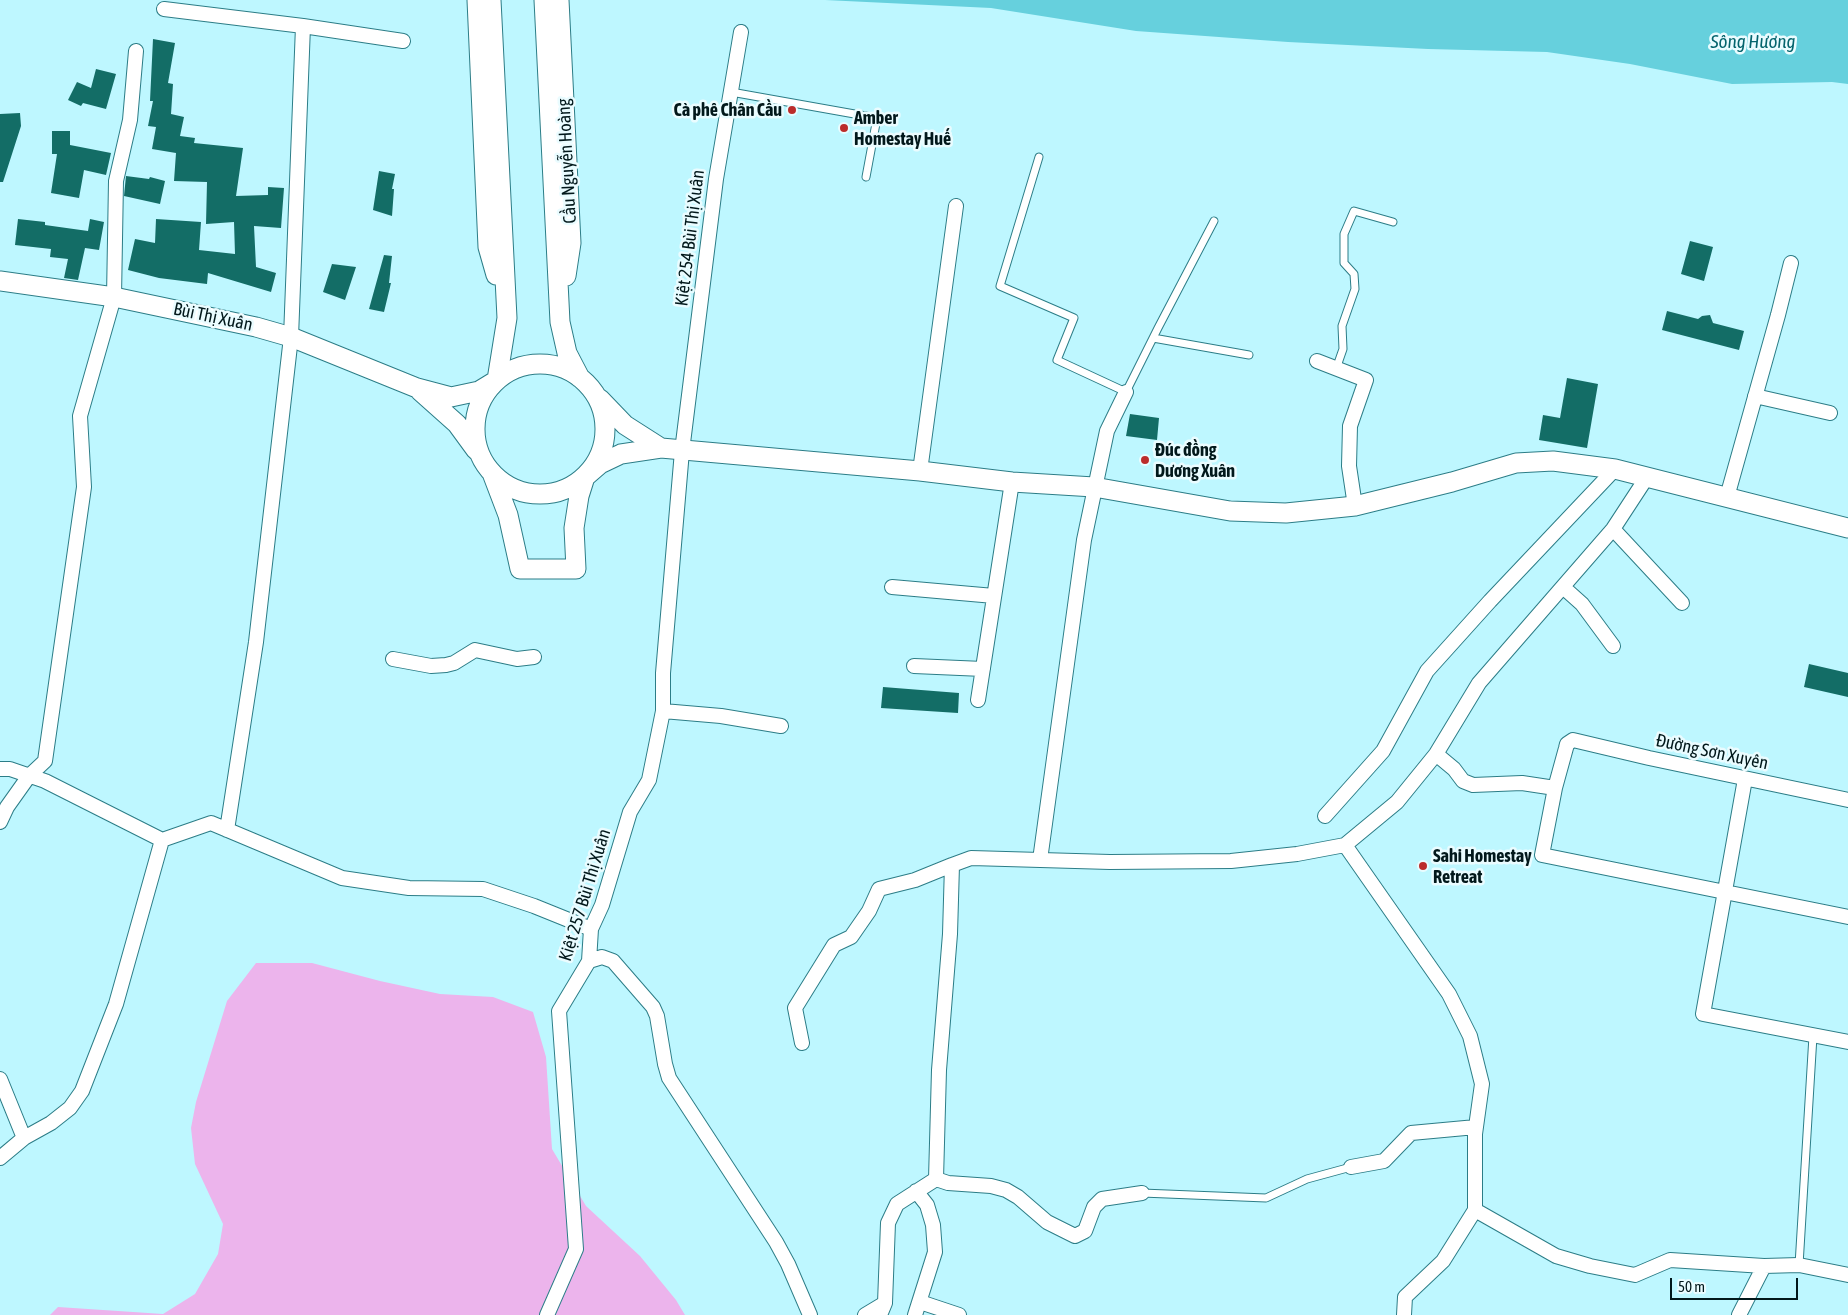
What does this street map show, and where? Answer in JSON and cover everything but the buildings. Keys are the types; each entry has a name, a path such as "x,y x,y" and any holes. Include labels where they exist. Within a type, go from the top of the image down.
{"main road":[{"path":"477,0 488,97 507,318 497,380 484,396 476,415 475,436 480,456"},
{"path":"488,97 491,0"},
{"name":"Cầu Nguyễn Hoàng","path":"544,0 556,100"},
{"name":"Cầu Nguyễn Hoàng","path":"559,0 556,100 560,322 567,353 580,378"},
{"name":"Bùi Thị Xuân","path":"0,281 114,297 256,326 291,337 417,388"},
{"path":"417,388 451,397 479,391 516,368 538,364 560,368 580,378 625,425 661,448"},
{"path":"417,388 457,424 492,473 508,515 520,569 576,569 574,528 579,496 586,477 599,459 605,437 604,415 595,395"},
{"path":"492,473 508,486 527,494 548,494 568,488 586,477 600,464 621,454 661,448 920,471 1012,482 1094,487 1230,511 1286,513 1355,506 1452,482 1516,463 1553,461 1616,469 1848,528"}],"street":[{"path":"164,9 303,26 403,42"},
{"path":"228,830 256,642 291,337 303,26"},
{"name":"Kiệt 254 Bùi Thị Xuân","path":"682,451 716,179 741,32"},
{"path":"0,822 7,807 29,776 45,762 84,487 80,416 114,297 116,181 130,120 136,51"},
{"path":"920,471 956,206"},
{"path":"1727,497 1791,264"},
{"path":"1317,361 1366,380 1350,426 1349,466 1355,506"},
{"path":"1040,860 1084,540 1107,431 1126,392"},
{"path":"1755,396 1830,413"},
{"name":"Kiệt 257 Bùi Thị Xuân","path":"547,1315 576,1249 559,1011 589,961 591,929 602,904 630,812 649,780 663,711 663,673 682,451"},
{"path":"1325,816 1384,751 1428,671 1490,601 1616,469"},
{"path":"802,1043 795,1008 834,945 851,937 869,911 879,889 915,880 972,858 1110,862 1231,861 1297,854 1345,845 1397,802 1436,754 1479,684 1612,529 1647,477"},
{"path":"978,700 1012,482"},
{"path":"1612,529 1682,603"},
{"path":"1562,587 1582,604 1614,646"},
{"path":"892,588 994,596"},
{"path":"393,659 431,666 446,665 454,663 475,650 517,659 534,657"},
{"path":"914,666 983,670"},
{"path":"663,711 722,716 781,726"},
{"name":"Đường Sơn Xuyên","path":"1555,788 1567,744 1570,741 1577,740 1649,758 1848,800"},
{"path":"1436,754 1454,769 1463,781 1473,785 1522,783 1555,788 1542,855 1848,917"},
{"path":"0,769 10,769 45,781 162,840 211,823 342,878 409,888 483,888 591,929"},
{"path":"1745,779 1703,1014 1848,1042"},
{"path":"0,1158 24,1138 51,1123 70,1108 82,1091 116,1004 162,840"},
{"path":"1345,845 1449,994 1470,1036 1482,1084 1476,1128 1475,1210 1443,1261 1405,1297 1404,1315"},
{"path":"936,1179 939,1070 950,934 952,866"},
{"path":"589,961 602,957 613,960 653,1007 657,1016 669,1078 776,1242 788,1264 810,1315"},
{"path":"0,1079 24,1138"},
{"path":"1351,1167 1384,1161 1411,1133 1476,1128"},
{"path":"866,1315 882,1309 888,1223 897,1204 936,1179 948,1183 991,1186 1006,1190 1018,1197 1046,1222 1075,1236 1085,1232 1094,1207 1102,1199 1142,1194"},
{"path":"916,1191 927,1205 933,1225 935,1252 917,1308 959,1315"},
{"path":"1475,1210 1556,1256 1590,1266 1635,1275 1670,1260 1764,1266 1799,1265 1848,1275"},
{"path":"1739,1315 1764,1266"}],"lane":[{"path":"730,92 876,118 866,178"},
{"path":"1039,157 1000,286 1074,318 1057,360 1126,392 1152,338 1214,221"},
{"path":"1336,369 1343,349 1342,326 1355,289 1354,274 1344,263 1344,234 1354,211 1393,222"},
{"path":"1152,338 1249,355"},
{"path":"1799,1265 1813,1036"},
{"path":"1142,1194 1266,1198 1307,1180 1351,1167"}],"shaded area":[{"path":"256,963 312,963 440,994 493,997 533,1012 546,1057 552,1149 586,1206 640,1256 676,1300 685,1315 50,1315 58,1307 163,1314 195,1294 218,1254 223,1224 195,1164 191,1128 196,1102 227,1001"}],"water":[{"name":"Sông Hương","path":"825,0 1848,0 1848,84 1832,82 1732,84 1630,64 1547,52 1428,49 1288,42 1136,31 991,8"}],"place":[{"name":"Cà phê Chân Cầu","path":"792,110"},
{"name":"Amber Homestay Huế","path":"844,128"},
{"name":"Đúc đồng Dương Xuân","path":"1145,460"},
{"name":"Sahi Homestay Retreat","path":"1423,866"}]}
